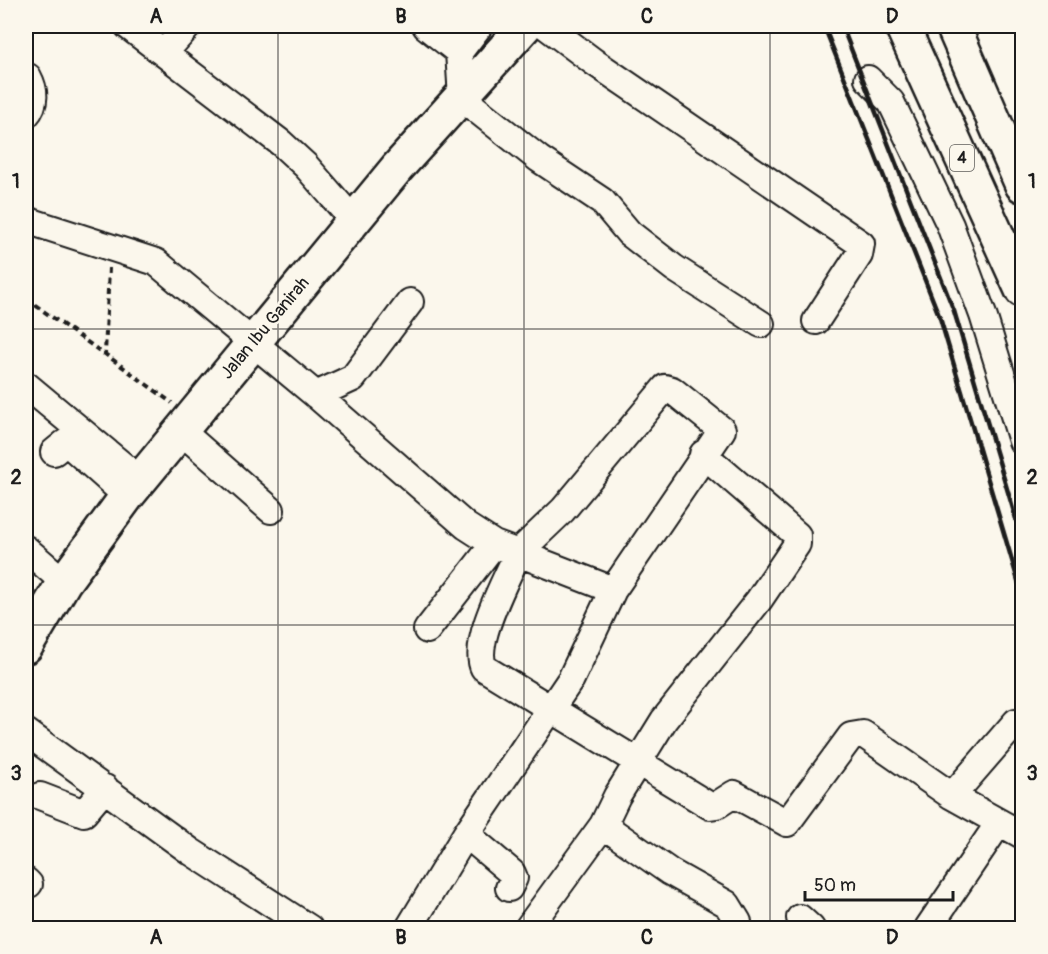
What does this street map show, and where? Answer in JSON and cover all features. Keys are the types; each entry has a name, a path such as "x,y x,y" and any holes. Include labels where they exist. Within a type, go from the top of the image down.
{"main road":[{"name":"Jalan Ibu Ganirah","path":"26,646 64,582 134,488 252,341 397,168 525,26"},
{"name":"4","path":"902,26 1023,290"},
{"path":"953,26 1023,185"}],"street":[{"path":"128,26 306,165 353,220"},
{"path":"164,52 188,26"},
{"path":"426,26 459,52"},
{"path":"479,26 459,52 462,98 540,159 602,201 629,233 674,268 761,324"},
{"path":"546,26 594,62 861,244 859,255 816,321"},
{"path":"26,115 34,106 28,77"},
{"path":"868,79 891,102 950,225 983,315 1023,441"},
{"path":"26,220 156,262 316,395 466,526 494,544 613,590"},
{"path":"316,395 353,378 410,302"},
{"path":"26,385 134,488"},
{"path":"409,928 466,834 549,710 584,655 613,590 722,428 672,390 664,388 562,510 519,552 483,638 481,661 484,668 549,710 710,806 717,806 734,794 786,823 851,736 857,733 867,736 952,796 999,824 1023,835"},
{"path":"186,424 271,510"},
{"path":"54,452 65,443 134,488"},
{"path":"528,928 603,825 638,761 664,720 759,600 796,544 797,535 703,454"},
{"path":"427,630 494,544"},
{"path":"26,549 64,582"},
{"path":"952,796 1016,722"},
{"path":"26,732 190,850 309,928"},
{"path":"40,796 84,813 105,788"},
{"path":"928,928 999,824"},
{"path":"603,825 670,872 727,904 738,922"},
{"path":"466,834 512,873 514,878 509,888"}],"path":[{"path":"105,354 110,248"},
{"path":"35,305 105,354 186,424"}],"railway":[{"path":"824,26 940,318 1022,594"},
{"path":"842,26 954,311 1022,539"}]}
